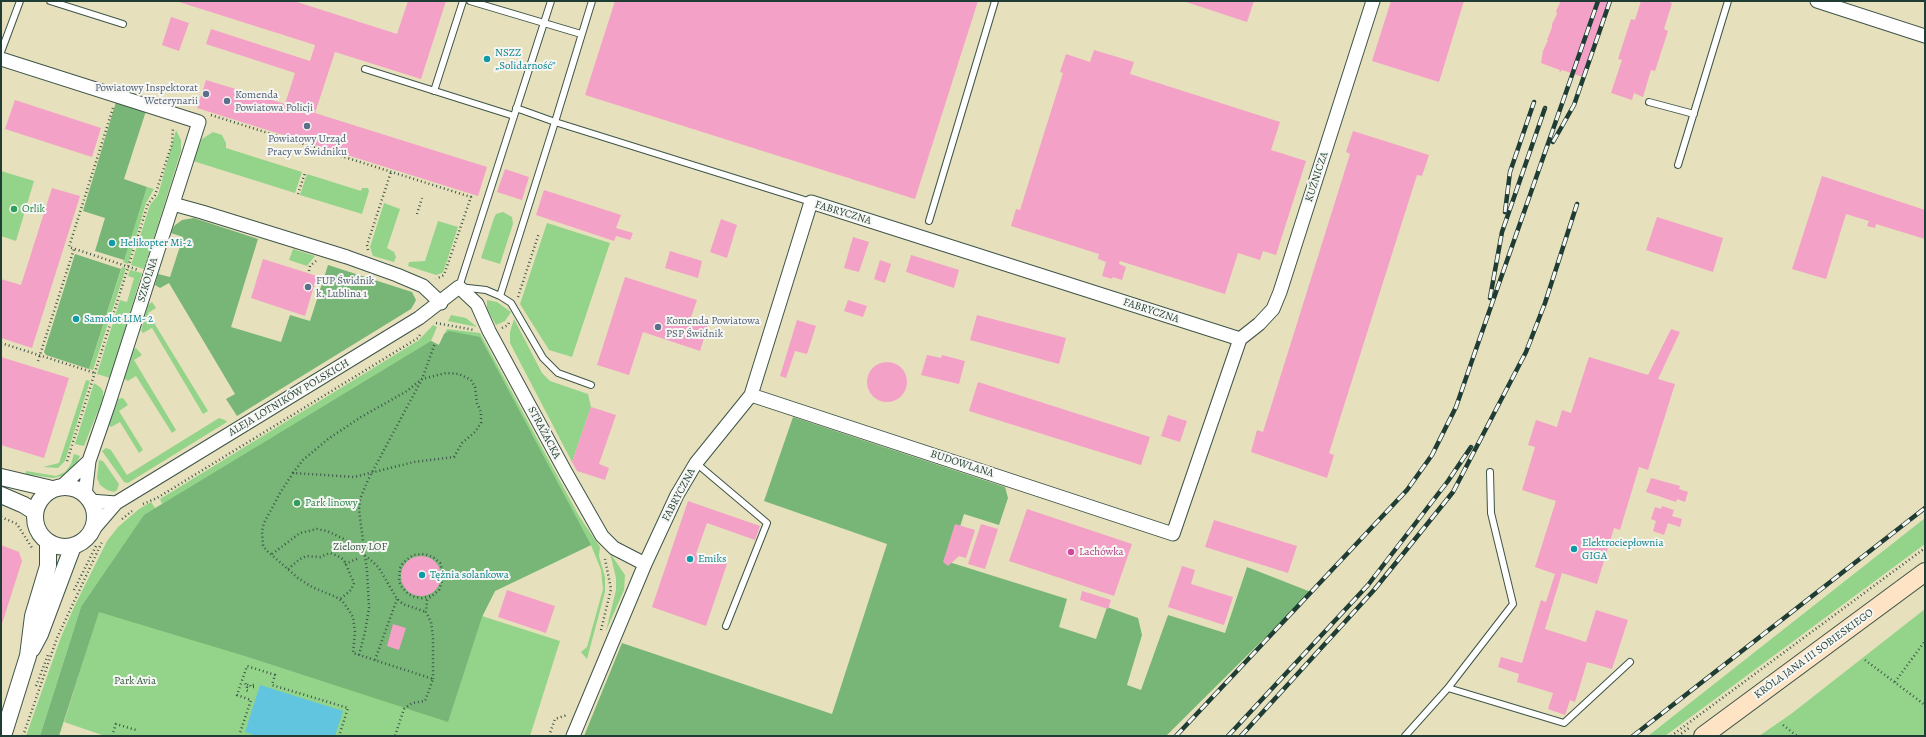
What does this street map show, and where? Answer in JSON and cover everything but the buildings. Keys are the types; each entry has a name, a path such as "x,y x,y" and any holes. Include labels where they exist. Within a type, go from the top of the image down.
{"main road":[{"name":"KRÓLA JANA III SOBIESKIEGO","path":"1702,736 1925,572"}],"street":[{"name":"KUŹNICZA","path":"1240,339 1259,324 1273,309 1280,292 1374,1"},
{"path":"1817,1 1925,36"},
{"path":"1,59 171,114 203,118"},
{"name":"SZKOLNA","path":"88,498 89,461 173,204 203,118"},
{"name":"FABRYCZNA","path":"573,736 645,564 677,495 696,463 751,395 811,202 1240,339"},
{"path":"173,204 347,257 417,282 428,289 441,303"},
{"name":"ALEJA LOTNIKÓW POLSKICH","path":"98,536 116,503 400,330 441,303 458,287"},
{"name":"STRAŻACKA","path":"458,287 477,304 489,331 602,536 620,552 645,564"},
{"name":"BUDOWLANA","path":"751,395 1173,534 1240,339"},
{"name":"SZKOLNA","path":"57,488 89,461"},
{"path":"1,477 57,488 74,488 88,498 116,503"},
{"path":"57,488 42,497 35,512 37,529 48,542 60,547 73,546 98,536 95,516 88,498"},
{"path":"1,495 24,505 35,512"},
{"path":"3,736 28,656 33,616 48,566 48,542"},
{"path":"28,656 40,634 73,546"}],"lane":[{"path":"1,52 20,1"},
{"path":"50,1 123,24"},
{"path":"434,91 463,1"},
{"path":"470,1 581,34"},
{"name":"ALEJA LOTNIKÓW POLSKICH","path":"458,287 551,1"},
{"path":"500,296 531,201 592,1"},
{"path":"929,221 995,1"},
{"path":"1678,165 1728,1"},
{"path":"365,69 514,116"},
{"path":"1649,102 1694,114"},
{"path":"516,108 554,122 811,202"},
{"path":"458,287 486,290 511,303 543,358 558,373 591,385"},
{"path":"696,463 768,523 726,626"},
{"path":"1405,736 1448,688 1513,604 1490,513 1490,472"},
{"path":"1448,688 1564,723 1630,662"}],"path":[{"path":"116,96 69,247 150,274"},
{"path":"203,118 391,172 471,197 444,275 437,279 420,275 417,282"},
{"path":"66,465 148,204 158,188 172,144 174,128"},
{"path":"369,255 368,245 391,172"},
{"path":"298,194 305,173"},
{"path":"417,214 422,198"},
{"path":"433,322 489,331 508,325 515,309 539,233"},
{"path":"38,361 74,249"},
{"path":"136,504 118,521 137,507 164,494 418,338 422,332"},
{"path":"1,343 95,373"},
{"path":"359,655 369,608 365,556 359,510 362,491 422,379 435,343"},
{"path":"293,473 346,477 371,473 414,462 450,459 456,455 462,443 478,428 482,417 477,403 475,387 471,380 464,375 454,373 422,379 407,391 361,417 328,439 303,460 293,473 280,493 264,523 262,531 263,545 288,569 312,587 343,602 353,617 355,632 353,653 433,679"},
{"path":"1,517 7,519"},
{"path":"272,554 300,533 317,530 335,534 365,556 378,568 397,600 403,604 426,612"},
{"path":"72,595 98,536"},
{"path":"23,736 57,638 98,536"},
{"path":"600,631 611,589 604,554 609,543"},
{"path":"1671,736 1925,548"},
{"path":"288,569 303,557 320,557 330,553 341,558 346,564 354,583 353,587 339,600"},
{"path":"395,736 404,710 412,703 425,701 433,679 433,637 431,622 426,612 427,600 442,586 444,575 442,568 436,559 428,555 413,555 403,563 400,568 399,581 401,586 408,594 415,597 422,598 430,596"},
{"path":"346,564 359,558"},
{"path":"375,660 397,600"},
{"path":"19,736 65,610"},
{"path":"1895,682 1925,641"},
{"path":"1865,660 1925,705"},
{"path":"240,736 251,700 238,695 248,666 275,675 272,685 348,708 339,736"},
{"path":"248,685 246,683 245,684 247,687 246,690 248,691"},
{"path":"549,736 555,719 571,714"},
{"path":"112,736 116,724 136,730"},
{"path":"1783,725 1797,736"}],"green space":[{"path":"116,102 146,111 124,179 147,187 124,260 95,251 105,218 83,211"},
{"path":"176,130 181,140 181,151 144,269 131,265 150,205 158,195"},
{"path":"213,132 222,135 226,143 226,148 302,172 295,193 193,161 202,139"},
{"name":"Orlik","path":"1,171 34,181 16,241 1,236"},
{"path":"307,174 361,191 362,188 368,188 369,191 362,214 300,195"},
{"path":"147,187 154,189 146,203 128,264 123,262"},
{"path":"384,203 400,209 387,248 394,252 396,257 394,262 373,256 370,247"},
{"path":"503,212 512,217 513,224 500,264 481,258 494,218 496,214"},
{"path":"194,218 258,239 231,327 281,342 290,315 310,321 328,265 412,292 416,300 411,309 237,416 226,399 235,394 169,283 160,288 155,285 158,274 170,277 183,237 171,233 174,226 182,220"},
{"path":"438,221 458,227 442,273 436,275 408,266 409,262 425,261"},
{"path":"547,223 610,243 572,357 549,350 520,304"},
{"path":"293,249 315,256 307,266 289,260"},
{"path":"75,254 121,269 89,369 46,355 44,352"},
{"path":"122,267 126,268 93,370 89,369"},
{"path":"130,270 142,273 110,378 97,374 120,300 127,302 134,278 128,276"},
{"path":"487,300 497,302 511,312 505,321 496,325 487,309"},
{"path":"152,302 156,308 148,313 208,411 203,414 152,328 143,333 141,331 148,305"},
{"path":"451,315 466,318 477,327 448,321"},
{"path":"514,319 542,373 550,381 588,394 591,407 572,462 510,343 510,332"},
{"name":"Zielony LOF","path":"433,325 437,327 431,341 439,345 447,329 480,333 579,516 600,547 599,556 605,577 605,592 587,659 581,652 587,647 603,589 601,570 591,545 495,591 482,616 560,641 530,736 105,736 64,722 98,613 81,607 40,736 26,736 61,637 75,605 107,541 118,527 139,509 151,502 155,508 162,504 160,499 419,340"},
{"name":"Zielony LOF","path":"449,331 480,337 591,545 495,591 482,617 448,722 248,657 99,612 59,736 40,736 81,607 144,515 431,341 439,345 444,334"},
{"path":"136,348 142,355 134,360 176,430 172,433 136,376 128,381 124,379 134,349"},
{"path":"86,380 90,381 65,461 58,468 43,467 59,463"},
{"path":"94,383 103,391 103,398 84,446 75,444"},
{"path":"123,398 128,405 119,411 143,450 139,453 120,422 111,427 109,425 118,399"},
{"path":"793,417 1005,487 1008,498 999,525 964,514 949,562 1067,599 1059,627 1096,639 1107,607 1138,618 1142,635 1127,685 1141,690 1168,615 1225,633 1247,567 1311,592 1166,736 584,736 622,643 832,714 887,544 764,501"},
{"path":"219,418 227,422 128,483 124,482 102,451 106,448 111,450 127,475"},
{"path":"74,454 80,456 77,462 69,472 62,476 53,478 26,474 26,471 56,476 65,472 71,464"},
{"path":"99,460 103,461 119,484 117,490 114,492 107,490 100,485 97,478"},
{"path":"1925,518 1925,544 1665,736 1648,736"},
{"path":"610,553 625,575 624,590 606,631 616,590 616,578"},
{"path":"1925,609 1925,736 1759,736 1791,714"}],"water":[{"path":"260,685 343,711 335,736 257,736 245,732"}],"railway":[{"path":"1176,736 1407,490 1432,455 1456,407 1598,1"},
{"path":"1553,142 1574,105 1610,1"},
{"path":"1505,212 1510,172 1534,102"},
{"path":"1490,298 1502,232 1545,108"},
{"path":"1241,736 1374,590 1453,492 1526,352 1545,303 1577,204"},
{"path":"1228,736 1368,585 1448,481 1471,447"},
{"path":"1633,736 1925,508"}],"place":[{"name":"NSZZ „Solidarność”","path":"487,59"},
{"name":"Powiatowy Inspektorat Weterynarii","path":"206,94"},
{"name":"Komenda Powiatowa Policji","path":"227,101"},
{"name":"Powiatowy Urząd Pracy w Świdniku","path":"307,126"},
{"name":"Orlik","path":"14,209"},
{"name":"Helikopter Mi-2","path":"112,243"},
{"name":"FUP Świdnik k. Lublina 1","path":"308,287"},
{"name":"Samolot LIM- 2","path":"76,319"},
{"name":"Komenda Powiatowa PSP Świdnik","path":"658,327"},
{"name":"Park linowy","path":"297,503"},
{"name":"Elektrociepłownia GIGA","path":"1574,549"},
{"name":"Lachówka","path":"1071,552"},
{"name":"Emiks","path":"690,559"},
{"name":"Tężnia solankowa","path":"422,575"}],"park label":[{"name":"Park Avia","path":"135,681"}]}
